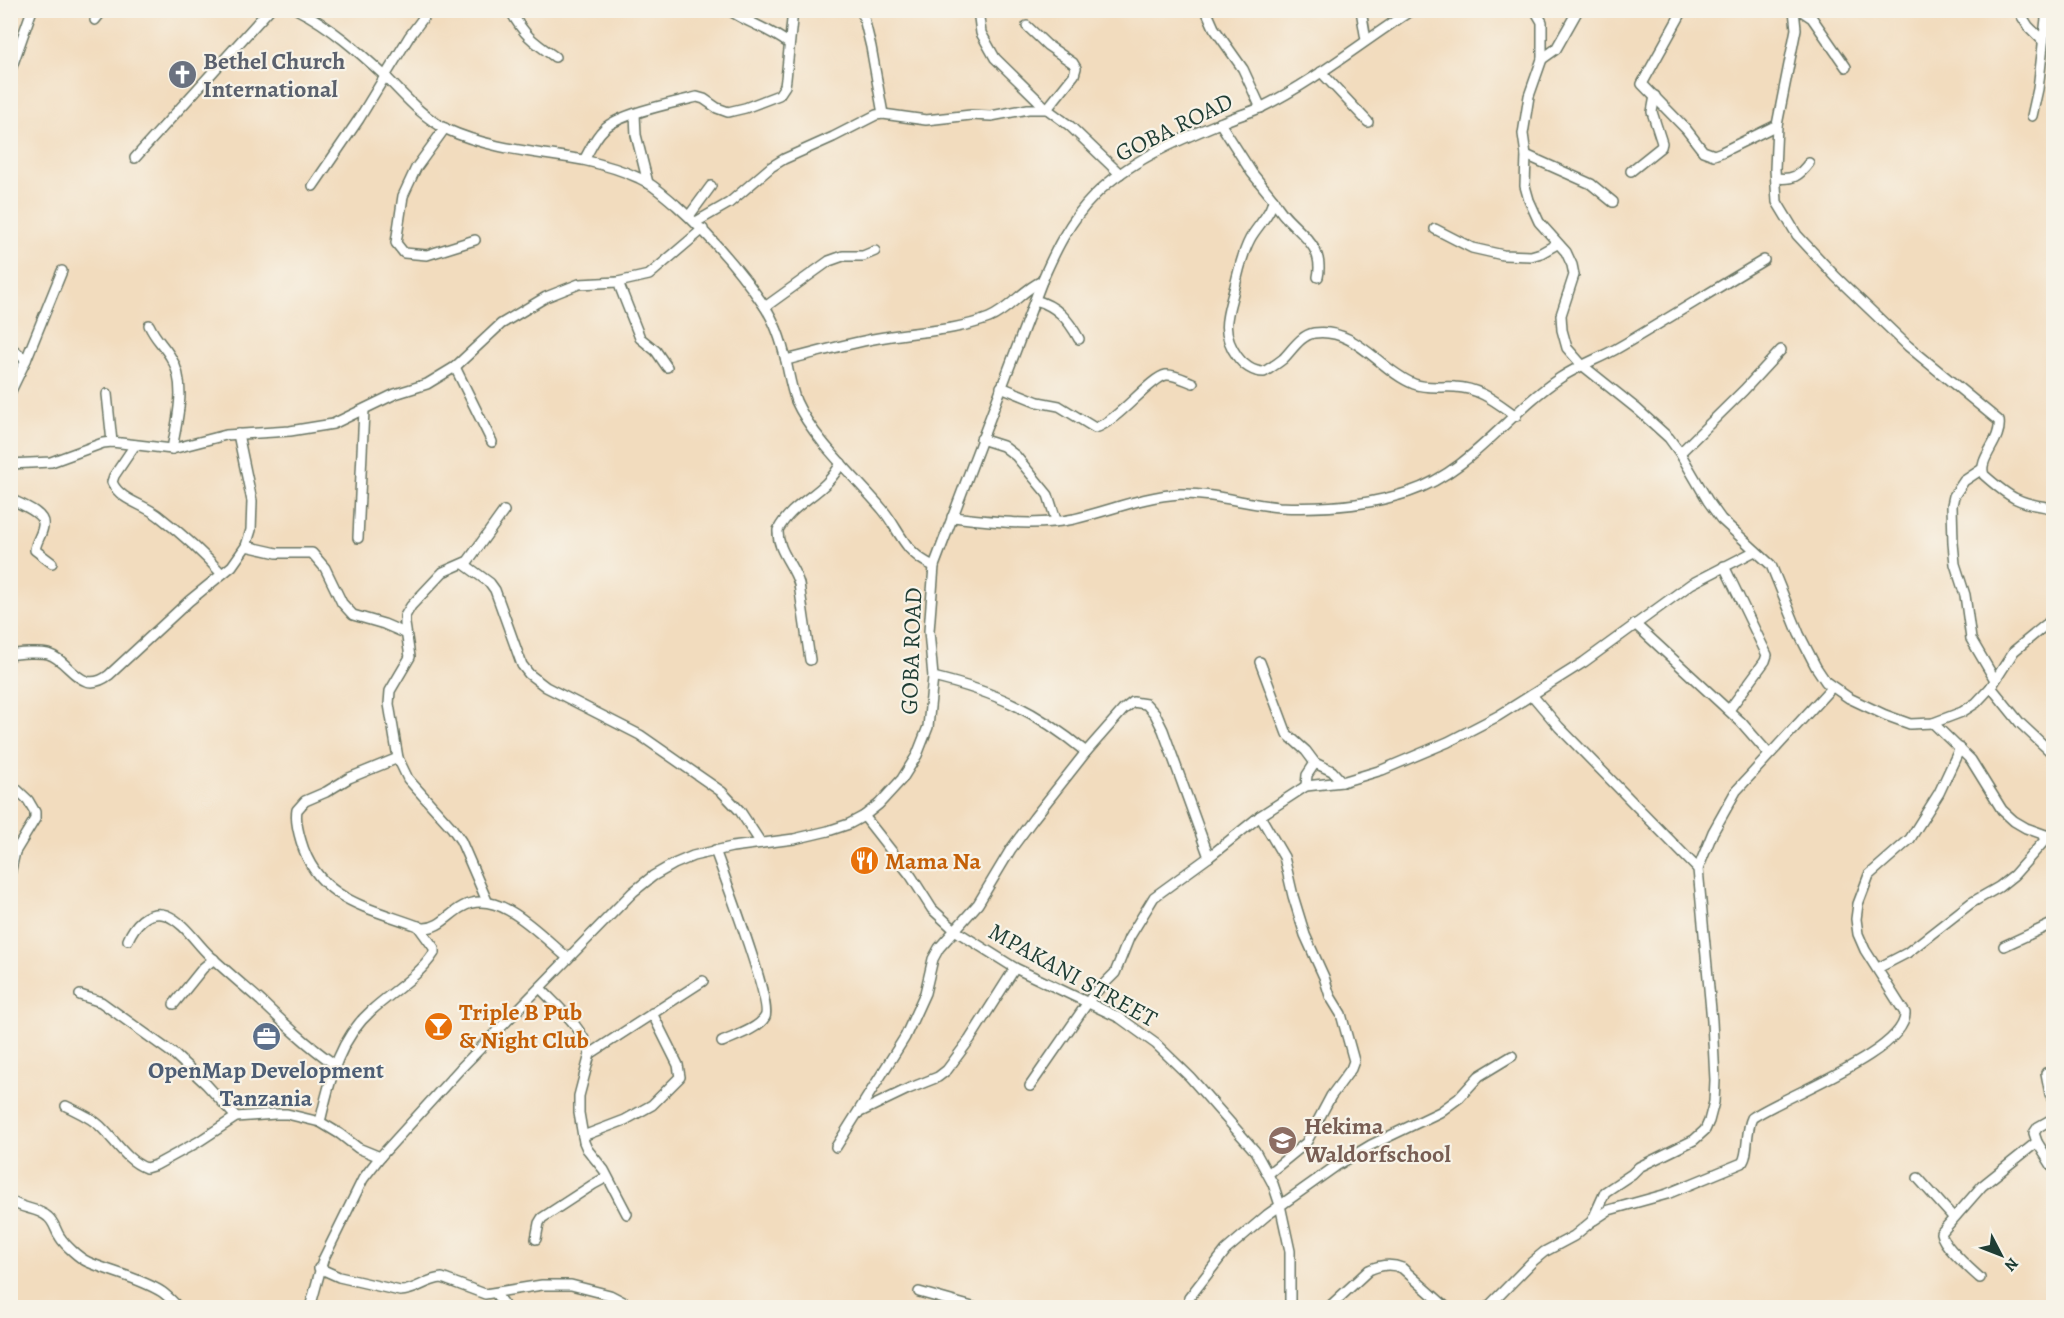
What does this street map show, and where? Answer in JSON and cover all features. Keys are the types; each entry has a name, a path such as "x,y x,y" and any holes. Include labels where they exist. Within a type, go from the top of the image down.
{"street":[{"path":"10,72 32,10"},
{"path":"95,20 103,10"},
{"path":"135,158 270,10"},
{"path":"298,10 347,44 415,107 445,129 513,149 584,160 612,168 648,183 704,229 765,307 773,322 786,360 790,382 800,407 817,432 885,512 908,547 926,563 934,566"},
{"path":"314,186 409,37 429,10"},
{"path":"510,10 529,39 555,57"},
{"path":"729,10 752,24 771,31 788,43"},
{"path":"584,160 605,127 612,122 635,114 697,97 728,112 775,98 784,86 792,10"},
{"path":"862,10 872,47 883,114"},
{"path":"978,10 981,33 995,58 1047,109 1070,126 1120,174"},
{"path":"1206,10 1214,28 1243,69 1261,108"},
{"path":"1361,10 1366,40"},
{"name":"GOBA ROAD","path":"310,1308 319,1268 363,1179 380,1157 461,1068 633,892 652,876 674,864 715,850 794,839 828,831 864,816 902,779 917,755 928,727 933,677 929,631 934,566 1042,281 1070,226 1094,196 1140,161 1220,123 1261,108 1321,72 1412,10"},
{"path":"1535,10 1542,21 1542,59 1529,96 1523,134 1526,155 1525,186 1539,222 1566,252 1572,265 1574,275 1561,315 1567,348 1582,365 1669,438 1721,519 1771,565 1815,667 1832,687 1885,716 1910,724 1933,723 1970,708 1993,684 2014,651 2054,618"},
{"path":"1542,59 1556,49 1578,10"},
{"path":"1683,10 1642,84 1708,154 1714,155 1722,152 1777,125"},
{"path":"1794,10 1796,29 1777,125 1777,202 1797,235 1836,277 1908,346 1999,421 2000,432 1982,469 1964,481 1956,491 1952,505 1955,564 1965,595 1971,639 1993,684 2020,723 2054,755"},
{"path":"1800,10 1812,18 1846,67"},
{"path":"2018,10 2028,26 2043,41"},
{"path":"2032,116 2038,89 2047,10"},
{"path":"1027,26 1047,45 1073,63 1076,68 1074,75 1047,109"},
{"path":"1321,72 1368,122"},
{"path":"1631,171 1661,147 1662,143 1652,112 1654,96"},
{"path":"692,219 729,203 771,167 784,159 873,116 883,114 926,120 971,115 991,116 1028,109 1047,109"},
{"path":"635,114 636,135 648,183"},
{"path":"1220,123 1283,217 1312,242 1318,261 1318,277"},
{"path":"445,129 416,168 403,196 396,243 404,253 426,255 475,240"},
{"path":"1526,155 1591,184 1613,202"},
{"path":"1776,178 1795,178 1809,162"},
{"path":"692,219 711,186"},
{"path":"1273,199 1271,208 1244,250 1228,310 1227,334 1230,345 1240,360 1250,368 1264,372 1281,361 1307,335 1332,334 1349,339 1413,383 1430,387 1472,388 1486,394 1516,416"},
{"path":"10,464 51,462 112,441 172,449 226,435 290,431 333,424 395,394 427,384 455,367 501,324 546,297 579,284 618,282 649,275 704,229"},
{"path":"1435,229 1472,248 1503,255 1531,256 1557,244"},
{"path":"765,307 829,261 839,257 863,256 875,251"},
{"path":"952,517 1008,522 1071,519 1178,494 1217,497 1278,507 1309,507 1375,500 1409,492 1460,467 1540,393 1560,378 1616,349 1764,260"},
{"path":"10,393 62,271"},
{"path":"786,360 869,339 946,330 972,324 993,316 1030,286 1042,281"},
{"path":"618,282 640,338 656,351 667,367"},
{"path":"1035,300 1046,303 1061,313 1079,339"},
{"path":"149,325 155,338 170,354 177,368 180,382 172,449"},
{"path":"10,347 26,360"},
{"path":"1680,453 1781,350"},
{"path":"455,367 492,442"},
{"path":"1001,387 1038,402 1065,408 1095,429 1124,409 1161,377 1170,376 1193,383"},
{"path":"107,394 112,441"},
{"path":"358,538 364,410"},
{"path":"10,655 48,654 80,678 90,682 100,681 236,561 246,546 251,530 252,501 238,434"},
{"path":"981,439 1003,446 1016,456 1048,495 1056,520"},
{"path":"135,445 114,476 112,482 114,486 126,497 160,517 222,574"},
{"path":"810,660 799,584 796,574 780,547 777,530 798,505 830,482 842,463"},
{"path":"1982,469 1984,475 2015,500 2030,505 2054,508"},
{"path":"10,499 39,515 42,519 43,529 35,550 52,563"},
{"path":"487,901 461,842 452,828 408,779 398,758 389,704 390,691 410,657 405,633 405,616 421,594 443,572 464,564 504,511"},
{"path":"246,546 277,553 312,553 324,568 342,603 353,615 405,633"},
{"path":"1030,1086 1087,1003 1115,973 1129,938 1154,897 1260,816 1306,786 1342,782 1397,765 1498,716 1584,662 1691,584 1755,551"},
{"path":"464,564 490,583 495,590 522,664 529,674 559,694 640,735 722,792 740,811 761,843"},
{"path":"1724,566 1767,655 1755,677 1729,710"},
{"path":"1635,624 1729,710 1769,754"},
{"path":"1260,662 1287,734 1306,751 1315,763 1332,771 1342,782"},
{"path":"933,677 998,696 1060,731 1086,752"},
{"path":"1592,1221 1605,1192 1639,1167 1701,1136 1709,1121 1714,1102 1713,1045 1698,869 1713,832 1736,791 1832,687"},
{"path":"1532,695 1558,727 1698,869"},
{"path":"836,1147 905,1037 925,993 933,959 939,948 978,904 1011,849 1086,752 1127,706 1134,702 1146,704 1155,714 1163,730 1209,857"},
{"path":"1878,968 1907,953 1971,903 1999,887 2014,875 2051,834 2014,821 2002,810 1985,780 1960,748 1933,723"},
{"path":"1487,1308 1518,1274 1538,1257 1574,1236 1609,1210 1666,1194 1742,1163 1746,1159 1746,1135 1752,1118 1864,1060 1897,1032 1905,1018 1905,1013 1865,950 1858,934 1857,904 1875,869 1910,839 1939,793 1960,748"},
{"path":"398,758 349,778 305,801 297,810 296,815 305,854 326,885 347,900 418,926 433,928 463,906 487,901 521,917 568,958"},
{"path":"1306,786 1307,775 1315,763"},
{"path":"10,783 32,806 34,819 15,852 10,874"},
{"name":"MPAKANI STREET","path":"864,816 911,876 932,909 956,931 1015,968 1120,1018 1156,1044 1190,1077 1255,1151 1268,1174 1280,1204 1290,1251 1290,1308"},
{"path":"1260,816 1284,857 1305,935 1330,996 1341,1014 1354,1061 1351,1069 1330,1096 1306,1143 1268,1174"},
{"path":"715,850 762,985 768,1009 765,1017 755,1026 722,1042"},
{"path":"128,940 134,926 142,920 151,915 166,916 192,934 214,959 292,1032 334,1064"},
{"path":"2004,946 2054,923"},
{"path":"320,1122 334,1064 350,1034 359,1022 420,969 434,953 434,948 418,926"},
{"path":"174,1004 203,968 214,959"},
{"path":"858,1113 928,1082 947,1070 970,1039 1015,968"},
{"path":"590,1054 703,981"},
{"path":"540,988 568,1017 582,1036 590,1054 579,1096 583,1136 587,1149 608,1177 627,1214"},
{"path":"80,995 101,1002 175,1055 236,1117"},
{"path":"583,1136 625,1120 652,1106 680,1077 678,1065 652,1013"},
{"path":"1189,1298 1226,1251 1246,1231 1280,1204 1371,1145 1440,1112 1459,1098 1487,1070 1512,1056"},
{"path":"2046,1073 2050,1094 2054,1101"},
{"path":"66,1106 90,1118 103,1128 114,1143 146,1168 198,1142 236,1117 253,1115 287,1114 320,1122 358,1148 380,1157"},
{"path":"2054,1118 2035,1131 2034,1136 2054,1169"},
{"path":"1980,1278 1941,1237 1943,1229 1982,1186 2037,1143"},
{"path":"536,1239 538,1223 543,1218 608,1177"},
{"path":"1918,1179 1953,1217"},
{"path":"10,1200 20,1207 40,1211 47,1216 56,1226 62,1240 87,1262 105,1267 161,1292 179,1308"},
{"path":"1328,1308 1369,1270 1377,1266 1393,1264 1402,1268 1447,1308"},
{"path":"319,1268 339,1277 400,1291 409,1291 434,1278 442,1278 485,1294 529,1287 570,1285 610,1295 635,1308"},
{"path":"919,1292 976,1308"},
{"path":"496,1294 506,1308"}],"place":[{"name":"Bethel Church International","path":"182,75"},
{"name":"Mama Na","path":"864,861"},
{"name":"Triple B Pub & Night Club","path":"438,1026"},
{"name":"OpenMap Development Tanzania","path":"266,1037"},
{"name":"Hekima Waldorfschool","path":"1283,1140"}]}
